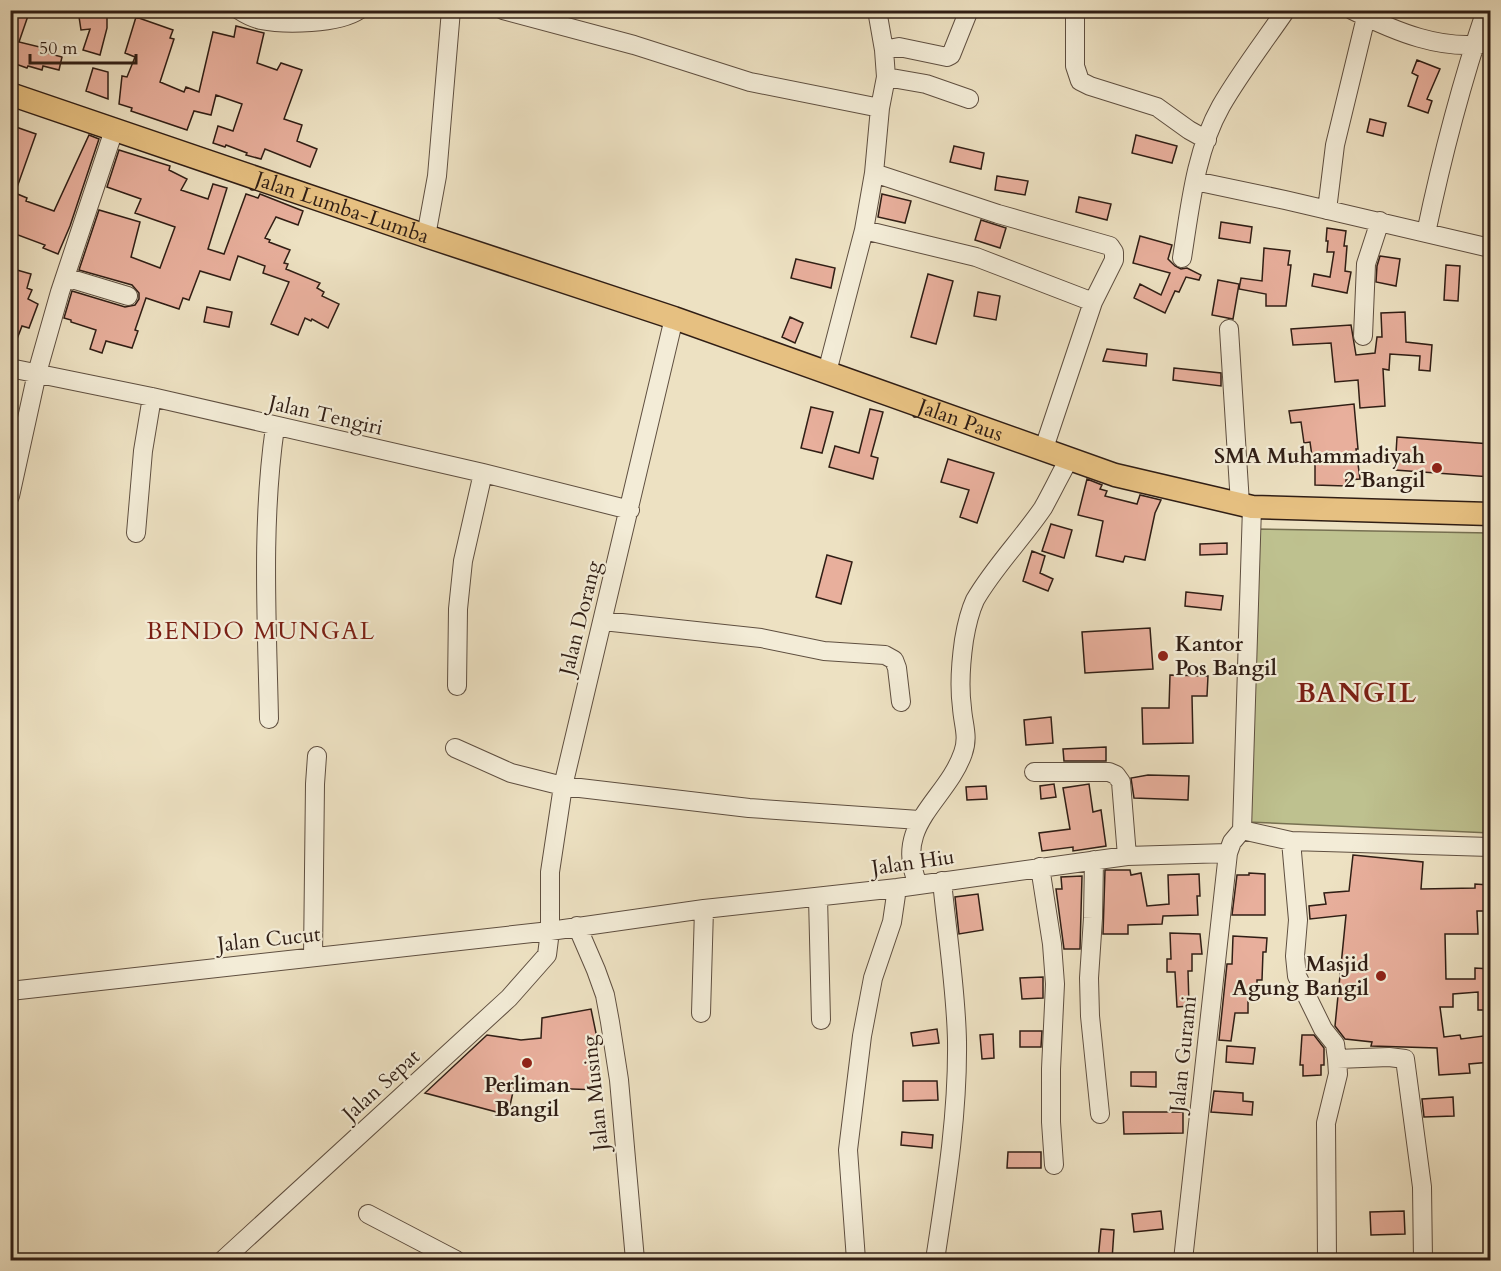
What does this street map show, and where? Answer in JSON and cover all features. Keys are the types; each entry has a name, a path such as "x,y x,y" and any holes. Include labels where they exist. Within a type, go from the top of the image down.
{"main road":[{"name":"Jalan Lumba-Lumba","path":"10,94 674,318"},
{"name":"Jalan Paus","path":"674,318 1115,476 1246,506 1491,514"}],"street":[{"path":"239,10 261,20 290,22 339,19 359,10"},
{"path":"426,236 437,176 451,10"},
{"path":"503,10 634,45 750,82 880,108"},
{"path":"827,372 864,230 874,173 880,108 886,77 877,10"},
{"path":"884,50 899,47 947,57 951,55 969,10"},
{"path":"1076,10 1075,66 1080,81 1157,107 1207,140"},
{"path":"1182,258 1195,181 1207,140 1220,108 1286,10"},
{"path":"1426,233 1443,155 1482,44 1486,10"},
{"path":"1327,210 1335,145 1358,13 1424,39 1450,45 1482,44"},
{"path":"886,77 926,84 969,99"},
{"path":"10,496 37,373 65,277 114,130"},
{"path":"874,173 998,214 1110,246 1114,252 1114,260 1093,302 1044,450"},
{"path":"1195,181 1380,221 1491,248"},
{"path":"1363,336 1366,264 1380,221"},
{"path":"864,230 976,257 1093,302"},
{"path":"65,277 128,296"},
{"name":"Jalan Dorang","path":"541,932 563,786 674,318"},
{"path":"1228,853 1232,842 1242,830 1246,506 1229,329"},
{"name":"Jalan Tengiri","path":"10,368 152,397 483,473 630,510"},
{"path":"136,533 143,451 152,397"},
{"path":"269,719 266,520 275,427"},
{"path":"918,884 912,870 912,846 920,820 954,771 964,752 966,731 961,685 964,640 974,602 1043,507 1069,459"},
{"path":"457,686 458,609 463,561 483,473"},
{"path":"603,621 761,638 824,651 885,656 894,660 897,668 901,702"},
{"path":"455,748 511,773 563,786 749,808 920,820"},
{"path":"313,957 317,756"},
{"path":"1034,772 1109,772 1116,775 1121,782 1128,856"},
{"path":"1242,830 1291,841 1491,847"},
{"path":"1291,841 1298,920 1295,956 1297,976 1323,1029 1335,1044 1337,1059 1338,1074 1326,1123 1327,1260"},
{"name":"Jalan Hiu","path":"577,926 704,909 897,888 1128,856 1228,853"},
{"name":"Jalan Gurami","path":"1183,1260 1228,853"},
{"path":"1094,860 1089,1006 1100,1114"},
{"path":"1040,867 1052,944 1055,984 1051,1069 1054,1165"},
{"path":"935,1260 954,1119 957,1041 942,881"},
{"path":"856,1260 848,1150 862,1036 873,978 892,922 897,888"},
{"path":"818,897 821,1020"},
{"path":"701,1013 704,909"},
{"name":"Jalan Cucut","path":"10,991 541,932 577,926"},
{"name":"Jalan Musing","path":"577,926 605,995 610,1022 619,1080 635,1260"},
{"name":"Jalan Sepat","path":"223,1260 509,998 546,955 541,932"},
{"path":"1337,1059 1389,1057 1405,1059 1422,1187 1423,1260"},
{"path":"368,1214 456,1260"}],"green space":[{"path":"1256,529 1490,533 1490,833 1248,822"}],"building":[{"path":"10,10 30,10 19,42 48,49 47,53 62,57 59,70 43,66 42,70 28,66 27,68 10,62"},
{"path":"78,10 107,10 107,28 100,55 83,50 90,29 81,30"},
{"path":"136,17 173,30 170,38 174,39 160,82 184,92 186,87 199,92 213,32 234,37 236,26 264,33 257,63 277,70 281,63 302,70 284,119 302,125 297,141 317,149 310,167 265,149 261,159 246,155 247,153 226,145 225,147 213,143 218,126 233,131 242,104 216,95 211,115 194,111 187,130 131,111 132,108 119,104 122,76 127,77 135,57 125,53"},
{"path":"1417,60 1440,69 1427,99 1432,101 1428,113 1408,106 1418,76 1412,73"},
{"path":"93,68 108,72 108,99 86,91"},
{"path":"1370,119 1386,123 1383,136 1367,132"},
{"path":"16,127 36,134 15,193 27,198 26,201 54,211 89,135 99,139 70,226 58,254 43,248 45,245 10,232 10,143"},
{"path":"1136,135 1177,146 1172,163 1132,153"},
{"path":"954,146 984,153 981,169 950,162"},
{"path":"119,150 170,166 169,170 187,179 181,190 208,199 213,184 227,188 208,249 224,254 246,194 258,198 260,194 303,211 298,225 276,217 265,238 270,240 269,242 290,250 284,263 288,264 286,269 320,283 317,288 324,292 322,296 339,304 328,328 312,319 311,321 305,318 298,335 271,324 289,282 263,273 265,266 238,256 230,280 200,271 189,300 183,298 179,309 146,298 135,330 138,331 132,348 106,341 102,353 90,349 96,330 64,318 72,291 125,307 135,305 139,299 139,293 132,285 79,270 99,210 140,222 131,257 160,268 175,227 135,213 141,199 107,187"},
{"path":"997,176 1028,181 1025,195 995,190"},
{"path":"882,194 911,201 905,223 878,217"},
{"path":"1079,197 1111,204 1107,220 1076,212"},
{"path":"981,220 1006,228 1000,248 975,240"},
{"path":"1221,222 1252,227 1250,243 1219,238"},
{"path":"1327,228 1346,231 1345,271 1351,272 1347,293 1312,286 1314,274 1330,277 1334,252 1327,252"},
{"path":"1140,236 1172,245 1168,259 1181,269 1187,268 1201,275 1199,280 1186,277 1179,292 1175,291 1165,313 1134,298 1140,284 1161,295 1170,273 1133,263"},
{"path":"1264,248 1290,251 1288,265 1291,265 1286,306 1266,306 1266,294 1239,289 1241,278 1262,281"},
{"path":"1380,256 1400,259 1396,286 1376,282"},
{"path":"796,259 835,268 831,288 791,278"},
{"path":"1446,265 1460,266 1458,301 1444,300"},
{"path":"10,268 31,274 27,288 32,290 28,299 38,304 29,328 22,326 12,352"},
{"path":"928,274 953,281 936,344 911,337"},
{"path":"1218,280 1239,284 1233,319 1212,315"},
{"path":"978,292 1000,296 996,320 974,316"},
{"path":"207,307 232,312 229,327 204,322"},
{"path":"1405,312 1406,342 1432,345 1430,371 1419,370 1420,356 1390,354 1389,370 1383,369 1385,406 1360,408 1358,380 1335,382 1331,343 1293,345 1291,329 1351,325 1356,355 1375,353 1377,337 1382,337 1381,313"},
{"path":"790,317 803,323 795,343 782,337"},
{"path":"1107,349 1147,354 1146,366 1103,361"},
{"path":"1174,368 1221,373 1221,386 1173,380"},
{"path":"1354,404 1360,479 1346,480 1346,486 1315,485 1315,455 1312,456 1310,442 1304,443 1301,422 1291,423 1289,411"},
{"path":"811,407 833,412 822,453 801,448"},
{"path":"870,409 883,412 871,456 878,458 873,479 829,467 835,446 859,453"},
{"path":"1397,437 1491,444 1491,477 1395,470"},
{"path":"948,459 994,473 977,523 960,517 969,490 941,482"},
{"path":"1087,479 1102,485 1100,489 1107,491 1105,496 1137,504 1140,495 1161,500 1155,513 1145,560 1125,556 1123,562 1096,556 1103,521 1078,515"},
{"path":"1051,524 1072,530 1064,558 1042,551"},
{"path":"1227,543 1227,554 1200,555 1200,544"},
{"path":"1032,551 1045,556 1040,573 1053,579 1048,591 1023,581"},
{"path":"827,555 852,562 841,604 816,597"},
{"path":"1186,592 1223,596 1221,610 1185,606"},
{"path":"1150,628 1153,669 1085,673 1082,632"},
{"path":"1170,675 1208,676 1207,696 1192,696 1193,743 1143,744 1142,708 1169,708"},
{"path":"1051,717 1053,743 1026,745 1024,720"},
{"path":"1106,747 1106,761 1064,761 1063,749"},
{"path":"1148,775 1189,776 1188,800 1134,798 1131,778"},
{"path":"1054,784 1056,797 1041,799 1040,786"},
{"path":"1089,784 1093,812 1101,810 1106,846 1073,851 1073,847 1042,851 1039,833 1070,829 1063,788"},
{"path":"986,786 987,799 967,800 966,787"},
{"name":"Masjid Agung Bangil","path":"1353,855 1423,862 1421,889 1475,888 1475,884 1489,885 1488,911 1477,911 1478,934 1445,934 1446,979 1475,979 1475,968 1491,969 1491,1010 1478,1010 1478,992 1453,994 1453,1007 1440,1007 1444,1037 1460,1035 1461,1039 1491,1035 1491,1062 1469,1064 1470,1073 1439,1075 1437,1048 1371,1046 1372,1042 1345,1039 1335,1026 1346,915 1310,919 1309,906 1326,904 1324,893 1349,891"},
{"path":"1105,870 1130,870 1131,875 1141,873 1147,906 1169,904 1168,875 1199,874 1198,915 1163,916 1162,924 1128,925 1128,934 1103,934"},
{"path":"1249,873 1265,874 1265,915 1232,915 1237,875 1249,875"},
{"path":"1082,876 1080,949 1064,949 1056,889 1062,889 1061,877"},
{"path":"978,894 983,930 959,934 955,897"},
{"path":"1170,933 1200,934 1202,954 1192,954 1192,971 1188,971 1189,1006 1177,1007 1175,972 1167,972 1167,959 1171,959"},
{"path":"1233,936 1267,938 1266,952 1263,952 1262,980 1257,980 1257,996 1248,996 1248,1013 1235,1013 1231,1041 1219,1040 1227,964 1232,964"},
{"path":"1043,977 1043,998 1022,999 1020,978"},
{"name":"Perliman Bangil","path":"591,1009 596,1033 600,1090 514,1087 508,1115 425,1093 487,1035 521,1040 541,1038 542,1018"},
{"path":"937,1029 939,1043 913,1046 911,1033"},
{"path":"1020,1031 1042,1031 1041,1047 1020,1047"},
{"path":"993,1034 994,1058 982,1059 980,1035"},
{"path":"1302,1035 1314,1035 1324,1048 1324,1065 1321,1065 1321,1075 1303,1076 1303,1065 1300,1065"},
{"path":"1227,1046 1255,1048 1253,1064 1226,1062"},
{"path":"1131,1072 1156,1072 1156,1087 1131,1086"},
{"path":"903,1081 937,1081 938,1100 903,1101"},
{"path":"1214,1091 1243,1093 1243,1101 1253,1102 1252,1115 1211,1112"},
{"path":"1453,1097 1454,1116 1424,1117 1422,1099"},
{"path":"1123,1112 1183,1112 1183,1133 1124,1134"},
{"path":"902,1132 933,1135 932,1148 901,1145"},
{"path":"1008,1152 1041,1152 1041,1168 1007,1168"},
{"path":"1161,1211 1163,1229 1134,1232 1132,1214"},
{"path":"1404,1211 1405,1234 1371,1235 1370,1212"},
{"path":"1101,1229 1114,1230 1112,1260 1098,1260"}],"place":[{"name":"SMA Muhammadiyah 2 Bangil","path":"1437,468"},
{"name":"Kantor Pos Bangil","path":"1163,656"},
{"name":"Masjid Agung Bangil","path":"1381,976"},
{"name":"Perliman Bangil","path":"527,1063"}],"district":[{"name":"BENDO MUNGAL","path":"261,631"},
{"name":"BANGIL","path":"1357,693"}]}
